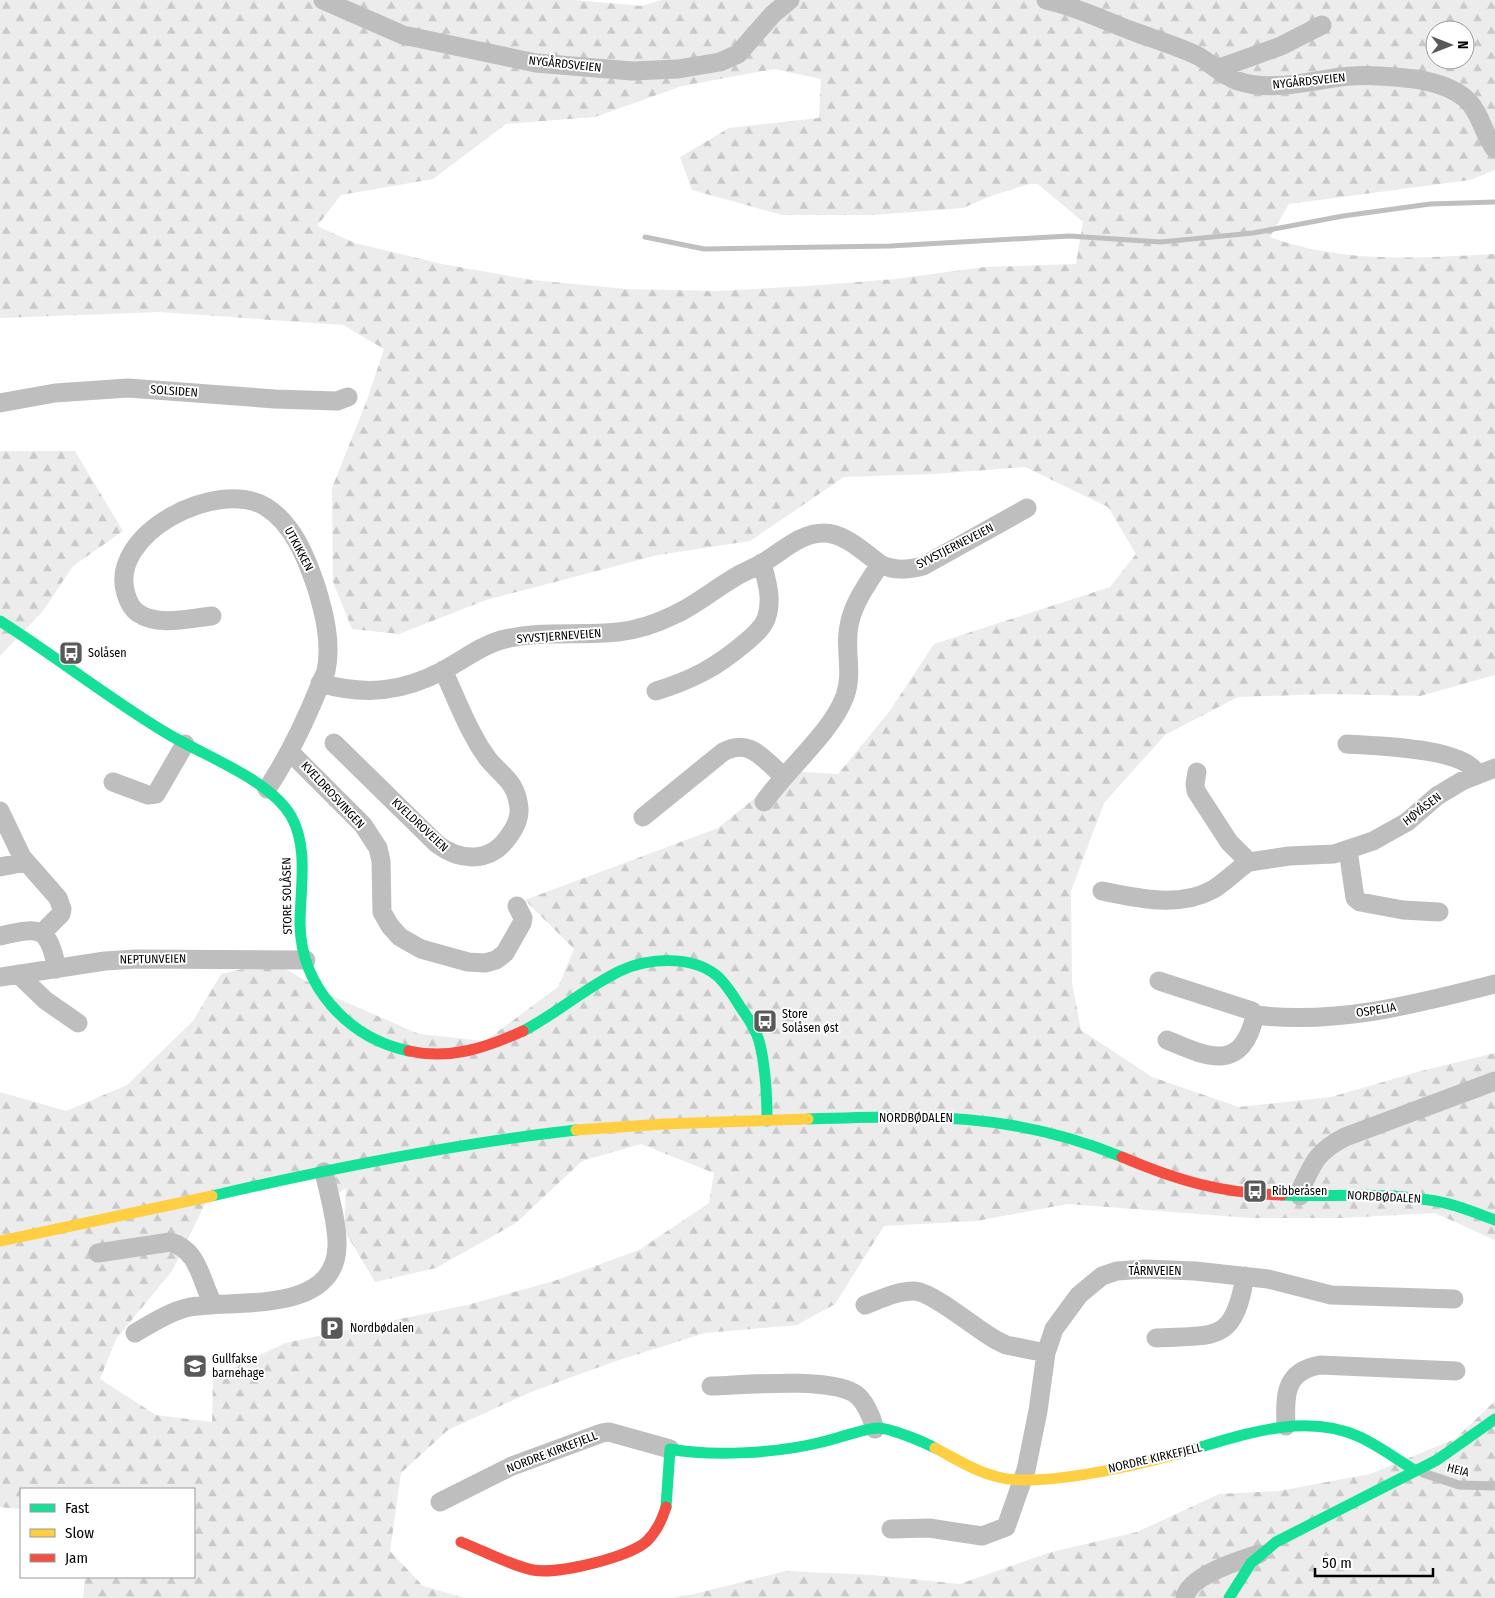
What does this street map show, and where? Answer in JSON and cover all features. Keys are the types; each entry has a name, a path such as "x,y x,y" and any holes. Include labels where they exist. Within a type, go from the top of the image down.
{"street":[{"name":"NYGÅRDSVEIEN","path":"323,0 403,34 536,63 632,71 678,69 720,62 738,54 773,14 790,0"},
{"name":"NYGÅRDSVEIEN","path":"1046,0 1080,9 1132,31 1167,42 1199,57 1236,81 1256,85 1280,85 1352,76 1398,77 1448,87 1466,99 1476,110 1481,126 1495,149"},
{"path":"1217,69 1281,46 1322,25"},
{"name":"SOLSIDEN","path":"0,404 55,393 100,388 128,388 329,401 337,401 348,397"},
{"name":"UTKIKKEN","path":"212,616 166,620 153,619 138,613 129,603 123,585 131,556 156,527 191,507 227,499 248,500 266,507 283,521 293,534 309,568 323,609 328,642 326,672 312,707 290,752 267,789"},
{"name":"SYVSTJERNEVEIEN","path":"320,683 370,691 406,687 444,670 475,651 501,640 571,633 619,632 643,627 677,614 737,575 762,563 796,540 825,533 850,543 888,568 907,570 923,566 1027,508"},
{"path":"656,691 701,675 730,656 758,631 765,621 769,609 769,588 762,563"},
{"path":"764,802 783,776 825,728 845,697 850,680 849,622 856,602 880,564"},
{"name":"STORE SOLÅSEN","path":"0,621 186,744 267,789 290,815 299,842 301,938 306,960 316,984 330,1006 348,1024 378,1043 399,1051 428,1055 458,1055 501,1043 620,972 634,966 672,961 708,970 722,982 743,1009 758,1040 766,1077 767,1121"},
{"name":"KVELDROVEIEN","path":"334,743 437,844 450,854 471,858 488,855 503,845 518,819 515,789 510,780 488,758 471,732 444,670"},
{"path":"113,782 148,795 156,794 186,744"},
{"path":"1347,744 1426,750 1451,758 1475,770 1477,774"},
{"path":"643,817 734,746 751,749 783,776"},
{"name":"KVELDROSVINGEN","path":"290,752 363,825 378,848 381,861 382,912 390,926 400,937 421,949 468,962 485,963 496,960 505,952 516,934 523,918 517,906"},
{"name":"HØYÅSEN","path":"1102,891 1137,898 1170,900 1198,895 1213,890 1237,869 1249,862 1348,850 1374,842 1407,822 1437,796 1477,774 1495,768"},
{"path":"1197,772 1194,784 1196,791 1229,842 1249,862"},
{"path":"0,811 26,862 58,898 62,909 57,920 42,933"},
{"path":"1348,850 1355,898 1360,902 1403,910 1439,912"},
{"path":"0,867 26,862"},
{"path":"0,936 22,931 36,930 42,933 50,941 57,969"},
{"name":"NEPTUNVEIEN","path":"9,976 105,961 136,959 306,960"},
{"path":"9,976 78,1023"},
{"name":"OSPELIA","path":"1159,980 1252,1011 1255,1015 1309,1018 1357,1014 1421,1003 1495,984"},
{"path":"1167,1040 1204,1055 1224,1057 1234,1053 1241,1046 1248,1036 1255,1015"},
{"path":"1300,1196 1300,1191 1316,1158 1330,1145 1380,1123 1495,1080"},
{"name":"NORDBØDALEN","path":"0,1241 84,1220 180,1203 324,1172 465,1146 626,1126 914,1117 970,1119 1030,1126 1081,1141 1181,1181 1259,1196 1401,1195 1464,1206 1495,1220"},
{"path":"135,1333 161,1318 189,1307 280,1300 304,1294 317,1287 327,1276 336,1259 338,1246 324,1172"},
{"path":"98,1253 170,1242 180,1245 190,1252 213,1304"},
{"name":"TÅRNVEIEN","path":"1022,1480 1038,1411 1046,1352 1054,1329 1078,1295 1102,1276 1117,1271 1146,1269 1268,1279 1331,1295 1454,1299"},
{"path":"1156,1338 1205,1336 1229,1325 1236,1315 1245,1276"},
{"path":"865,1305 895,1293 915,1291 930,1296 1006,1345 1046,1352"},
{"path":"1286,1426 1285,1400 1288,1388 1295,1376 1306,1367 1320,1365 1456,1371"},
{"path":"711,1386 783,1384 838,1387 861,1398 875,1429"},
{"path":"1185,1598 1189,1587 1202,1578 1234,1562 1259,1554 1294,1532 1416,1471 1481,1432 1495,1419"},
{"name":"NORDRE KIRKEFJELL","path":"440,1502 512,1466 609,1432 670,1449 696,1454 779,1449 820,1443 875,1429 899,1433 923,1442 981,1472 1000,1478 1022,1480 1052,1479 1150,1462 1239,1436 1286,1426 1321,1425 1360,1437 1416,1471"},
{"path":"460,1542 509,1563 543,1572 572,1568 632,1550 656,1532 666,1514 669,1492 670,1449"},
{"path":"891,1529 930,1528 982,1536 992,1534 1006,1527 1022,1480"},
{"path":"1229,1598 1240,1579 1259,1554"}],"lane":[{"name":"HEIA","path":"1416,1471 1459,1486 1495,1486"}],"green space":[{"path":"0,0 573,0 642,6 661,0 1495,0 1495,170 1470,180 1289,204 1270,237 1297,246 1353,255 1438,257 1495,254 1495,675 1420,696 1328,694 1238,697 1165,735 1104,803 1071,891 1072,983 1081,1030 1152,1077 1239,1107 1331,1097 1421,1071 1495,1053 1495,1240 1435,1213 1343,1218 1251,1218 1068,1204 976,1221 884,1226 835,1304 797,1325 705,1333 616,1361 531,1392 448,1430 401,1473 390,1551 423,1586 465,1598 83,1598 85,1578 195,1578 195,1488 20,1488 20,1509 0,1507 0,1092 66,1111 127,1085 193,1021 221,974 273,962 334,997 419,1034 485,1041 558,987 574,949 525,900 718,828 788,771 838,774 889,712 934,644 1110,587 1136,554 1108,507 1025,467 933,474 844,477 750,541 658,555 486,600 399,634 352,629 333,582 332,488 367,400 384,349 343,325 160,312 0,318","holes":["774,69 821,79 819,118 729,128 680,157 692,190 782,215 874,215 963,208 991,196 1029,184 1038,184 1083,222 1076,264 985,267 895,279 808,286 718,291 626,289 532,280 442,264 355,243 317,226 341,195 433,179 506,124 595,117 682,86","641,1144 714,1173 709,1203 639,1250 554,1281 467,1305 285,1343 213,1377 212,1422 156,1415 100,1379 116,1339 172,1271 207,1200 327,1174 339,1193 346,1188 344,1230 375,1282 436,1268 516,1223 582,1161"]},
{"path":"75,451 123,531 73,566 43,611 0,656 0,452"},
{"path":"1495,1401 1495,1598 671,1598 786,1571 873,1575 960,1584 1048,1553 1137,1532 1219,1494 1278,1491 1370,1474 1455,1439"}],"waterway":[{"path":"645,237 704,249 890,246 1069,236 1161,242 1253,233 1343,216 1430,204 1495,202"}],"traffic: fast":[{"path":"0,621 142,718 178,740 250,778 281,802 297,828 300,841 302,855 300,924 302,947 309,969 319,988 332,1006 348,1022 366,1035 409,1051"},
{"path":"523,1031 548,1017 596,984 620,971 643,963 656,961 694,964 716,975 723,982 756,1032 765,1071 767,1121"},
{"path":"808,1119 929,1117 1006,1124 1082,1142 1122,1157"},
{"path":"212,1196 393,1158 484,1142 576,1130"},
{"path":"1282,1195 1374,1195 1429,1200 1446,1203 1495,1220"},
{"path":"1229,1598 1251,1563 1276,1542 1437,1460 1495,1419"},
{"path":"1177,1454 1268,1429 1291,1426 1315,1426 1338,1429 1360,1437 1416,1471"},
{"path":"666,1507 670,1449 706,1453 746,1453 786,1449 828,1441 878,1428 898,1433 935,1448"}],"traffic: slow":[{"path":"576,1130 664,1124 808,1119"},
{"path":"0,1241 212,1196"},
{"path":"935,1448 982,1472 1016,1480 1061,1478 1087,1474 1177,1454"}],"traffic: jam":[{"path":"409,1051 439,1054 467,1051 495,1043 523,1031"},
{"path":"1122,1157 1162,1173 1200,1184 1239,1192 1282,1195"},
{"path":"461,1542 524,1568 544,1571 559,1570 610,1559 638,1547 654,1533 666,1507"}],"place":[{"name":"Solåsen","path":"71,653"},
{"name":"Store Solåsen øst","path":"765,1021"},
{"name":"Ribberåsen","path":"1255,1191"},
{"name":"Nordbødalen","path":"332,1328"},
{"name":"Gullfakse barnehage","path":"195,1366"}]}
